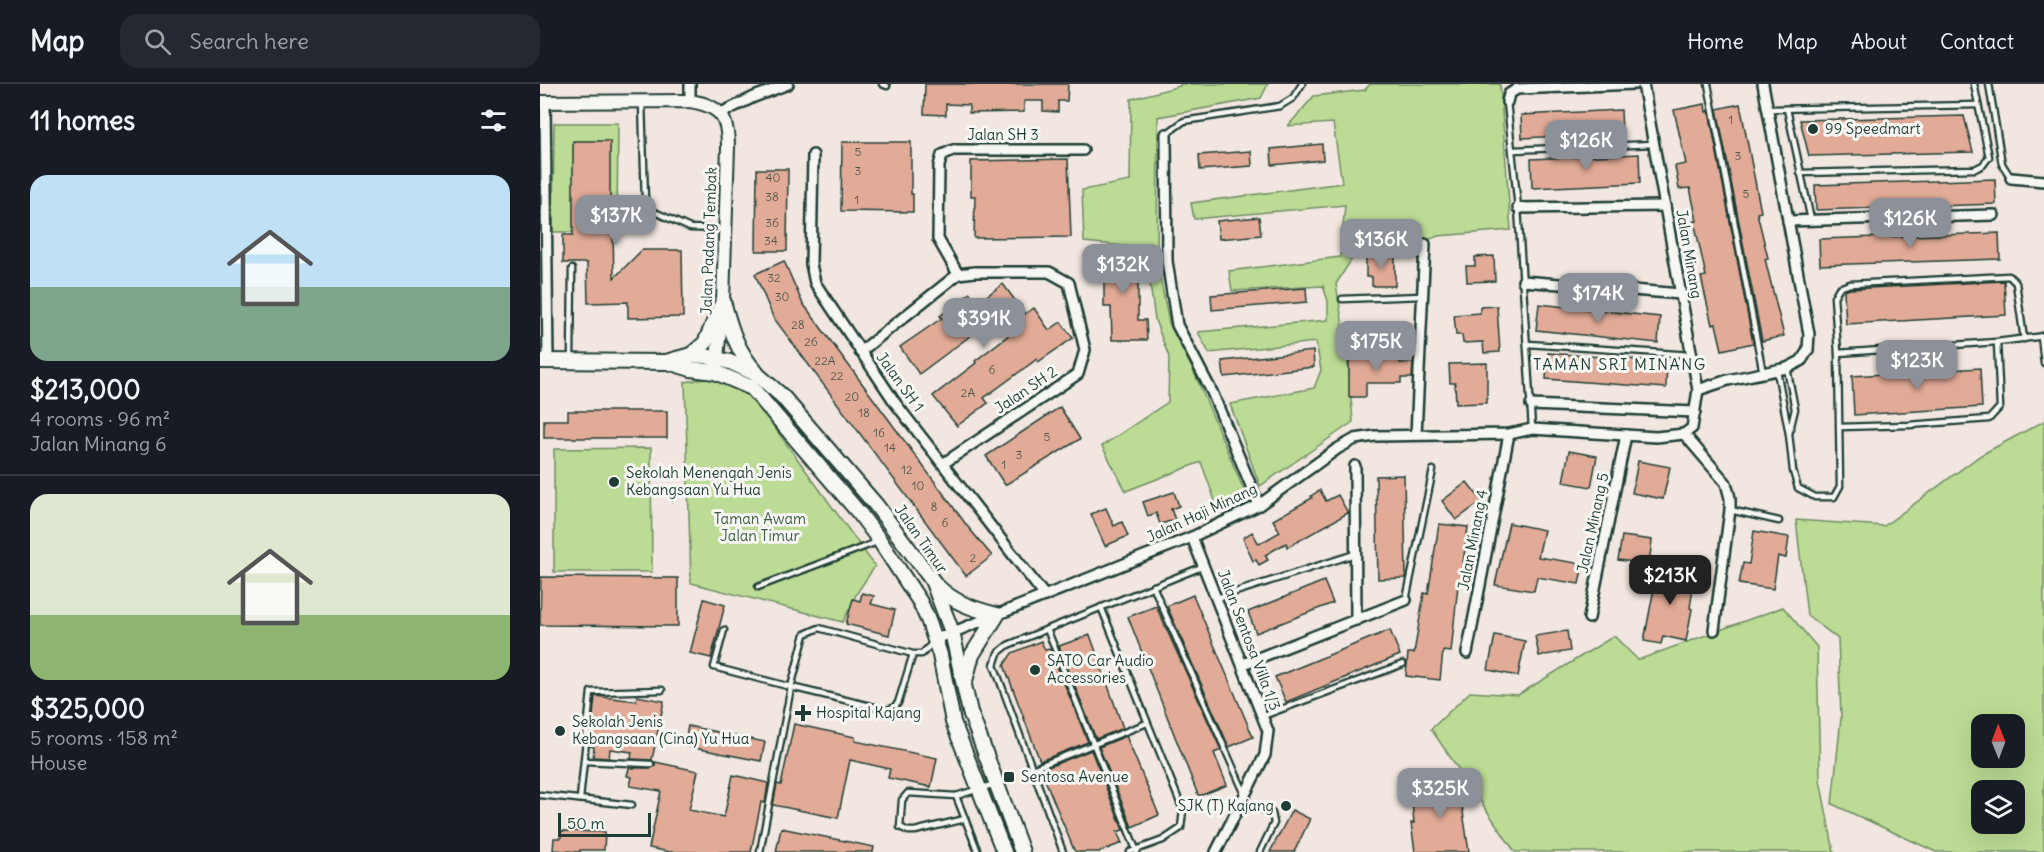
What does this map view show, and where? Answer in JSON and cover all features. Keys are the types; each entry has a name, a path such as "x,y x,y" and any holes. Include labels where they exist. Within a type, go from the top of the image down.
{"main road":[{"path":"692,356 705,343 723,302"},
{"path":"723,302 731,332 741,353 758,375"},
{"name":"Jalan Timur","path":"544,361 666,362 692,356 716,365 752,388 860,514 920,602 936,639 953,722 1004,852"},
{"name":"Jalan Timur","path":"666,362 691,369 730,362 758,375 770,384 797,412 876,505 932,580 952,632 970,711 1022,852"},
{"path":"932,580 948,597 972,608 998,615 972,655 964,686"}],"street":[{"path":"690,84 690,101"},
{"path":"544,361 542,102 690,101 701,103 721,113 788,84"},
{"path":"1507,102 1509,94 1517,89 1635,84"},
{"name":"Jalan Minang","path":"1643,84 1698,390 1695,412 1688,431"},
{"path":"1698,390 1728,380 1782,369 1801,361 1808,350 1809,334 1763,84"},
{"name":"Jalan Padang Tembak","path":"716,365 723,302 728,136 721,113"},
{"path":"1166,134 1167,261 1176,325 1212,392 1259,505"},
{"name":"Jalan SH 3","path":"958,274 938,239 939,166 942,154 953,150 1083,150"},
{"name":"Jalan SH 1","path":"813,155 811,264 815,284 896,404 1045,596"},
{"path":"2011,178 2044,181"},
{"path":"1518,208 1665,206"},
{"path":"1788,221 1994,215"},
{"path":"1416,435 1425,244"},
{"name":"Jalan SH 2","path":"944,463 1078,374 1085,350 1070,283 1049,272 958,274"},
{"path":"860,352 958,274"},
{"path":"1523,281 1681,294"},
{"path":"1531,405 1695,412"},
{"name":"Jalan Haji Minang","path":"936,639 1192,537 1259,505 1337,448 1355,439 1375,436 1509,434 1532,429 1656,437 1688,431"},
{"path":"1688,431 1726,483 1730,498 1714,630"},
{"name":"Jalan Minang 4","path":"1467,653 1509,434"},
{"name":"Jalan Minang 5","path":"1589,618 1626,435"},
{"path":"1356,466 1356,620"},
{"name":"Jalan Sentosa Villa 1/3","path":"1192,537 1268,731 1265,755 1243,799"},
{"path":"1243,664 1406,600"},
{"path":"1216,852 1243,799"}],"lane":[{"path":"1166,134 1184,121 1280,106 1293,98 1302,84"},
{"path":"1708,84 1763,374"},
{"path":"1800,173 1975,169 1983,165 1989,158 1974,84"},
{"path":"1989,84 2002,164 2011,178"},
{"path":"642,102 645,201 648,209 690,228 724,229"},
{"path":"1507,102 1518,208 1532,429"},
{"path":"1767,110 1978,105"},
{"path":"1787,108 1811,220"},
{"path":"1512,150 1654,144"},
{"path":"571,361 572,269"},
{"path":"1782,369 1793,471 1798,488 1815,497 1834,497 1840,486 1838,353 1834,297 1839,288 1850,284 2009,276 2016,283 2024,339"},
{"path":"1342,299 1422,296"},
{"path":"1838,353 1997,342 2043,336 2044,363"},
{"path":"1840,427 1909,425 1989,418 2000,407 1997,342"},
{"path":"1528,344 1690,355"},
{"path":"1782,369 1794,409 1789,434"},
{"path":"1406,600 1433,470"},
{"path":"1730,510 1779,521"},
{"path":"758,587 880,541"},
{"path":"1217,598 1356,553"},
{"path":"1063,852 994,665 998,653 1008,645 1204,566"},
{"path":"1153,586 1243,799 1272,813 1274,823 1260,852"},
{"path":"1101,607 1183,810 1181,828 1163,840 1130,852"},
{"path":"760,852 791,687 805,634 819,628 913,654 922,654 936,639"},
{"path":"1047,629 1136,851"},
{"path":"724,630 714,667 887,710 898,703 913,654"},
{"path":"1263,716 1403,664"},
{"path":"580,799 591,692 662,690"},
{"path":"1032,769 1147,723"},
{"path":"584,761 651,764"},
{"path":"964,819 908,831 900,827 902,800 908,793 956,796 997,783"},
{"path":"540,795 632,805"},
{"path":"956,796 978,852"}],"green space":[{"path":"1180,84 1268,84 1261,98 1158,117 1157,262 1169,323 1194,372 1246,495 1218,509 1201,462 1126,491 1102,446 1168,402 1169,357 1155,320 1145,248 1084,242 1082,190 1130,181 1131,99 1180,86"},
{"path":"1370,84 1500,84 1511,230 1438,236 1415,245 1358,249 1336,284 1347,350 1353,422 1260,486 1230,404 1314,388 1321,370 1316,342 1209,353 1198,332 1328,320 1328,301 1323,286 1232,291 1229,271 1340,257 1345,205 1194,219 1191,203 1342,183 1333,123 1288,126 1314,96 1365,90"},
{"path":"554,123 618,123 617,232 553,232"},
{"name":"Taman Awam Jalan Timur","path":"711,378 747,393 754,399 875,566 857,593 843,622 691,583 685,382"},
{"path":"2044,421 2044,852 1936,852 1832,804 1841,718 1838,639 1807,615 1796,520 1884,526 1981,455"},
{"path":"651,448 652,572 554,572 554,449"},
{"path":"1783,607 1817,647 1820,780 1834,852 1515,852 1431,729 1470,692 1518,695 1614,636 1638,660"}],"building":[{"path":"925,84 1068,84 1067,101 1058,101 1058,112 1043,111 1043,101 1024,101 1024,112 969,113 969,105 946,104 946,115 924,114"},
{"path":"1705,104 1706,112 1709,111 1753,343 1722,350 1716,324 1712,325 1701,277 1706,276 1694,221 1697,221 1690,188 1679,189 1675,166 1686,164 1674,110"},
{"path":"1740,104 1761,212 1757,213 1768,258 1765,259 1784,336 1762,341 1717,109"},
{"path":"1621,110 1622,133 1522,138 1521,115"},
{"path":"1964,116 1973,152 1809,156 1800,120"},
{"path":"573,141 610,141 610,234 613,234 614,278 642,250 682,250 683,317 628,318 628,302 588,303 587,263 563,263 563,235 573,235"},
{"path":"842,142 911,142 913,212 841,211"},
{"path":"1322,144 1323,160 1272,165 1271,149"},
{"path":"1251,151 1252,166 1200,170 1199,155"},
{"path":"1639,154 1640,183 1532,188 1531,159"},
{"path":"1068,159 1071,237 974,238 975,196 971,196 971,161"},
{"path":"757,169 788,169 787,251 756,251"},
{"path":"1995,179 1996,204 1816,210 1815,185"},
{"path":"1259,217 1261,235 1219,239 1217,221"},
{"path":"1999,233 2000,259 1820,265 1819,239"},
{"path":"1138,250 1138,320 1146,320 1147,340 1112,340 1111,307 1104,307 1104,251"},
{"path":"1366,256 1395,256 1395,286 1372,286 1372,277 1366,277"},
{"path":"1494,256 1495,281 1467,282 1466,266 1475,266 1475,257"},
{"path":"784,261 802,302 968,527 992,556 966,576 773,317 755,274"},
{"path":"2004,281 2006,315 1846,324 1844,291 1850,289"},
{"path":"1003,284 1025,314 1034,308 1049,330 1061,322 1073,338 1038,362 1037,359 984,398 988,403 957,426 933,396 1010,334 997,316 919,374 900,347 942,318 940,316 970,293 977,303"},
{"path":"1306,288 1307,302 1212,310 1211,295"},
{"path":"1539,304 1660,317 1658,343 1536,330"},
{"path":"1497,306 1500,352 1484,353 1483,342 1463,343 1462,335 1456,335 1454,315 1480,313 1480,307"},
{"path":"1313,351 1314,367 1224,377 1222,361"},
{"path":"1548,353 1667,362 1666,388 1546,379"},
{"path":"1349,356 1400,356 1400,363 1413,363 1412,378 1401,378 1401,383 1366,383 1366,397 1349,397"},
{"path":"1487,363 1487,403 1456,404 1455,383 1450,383 1449,364"},
{"path":"1980,368 1982,407 1854,415 1852,376"},
{"path":"1060,407 1080,439 1005,485 986,456"},
{"path":"568,411 667,411 667,438 544,438 544,420 568,420"},
{"path":"1569,451 1597,456 1591,487 1563,482"},
{"path":"1638,461 1670,467 1663,499 1632,493"},
{"path":"1404,475 1406,578 1378,579 1376,476"},
{"path":"1467,482 1482,501 1456,520 1442,501"},
{"path":"1320,490 1326,501 1338,495 1348,513 1288,547 1286,543 1265,555 1268,560 1259,565 1256,560 1253,561 1243,538 1252,532 1259,544 1280,532 1273,520 1312,498 1311,496"},
{"path":"1174,492 1179,506 1171,509 1175,520 1160,524 1156,513 1148,516 1143,502"},
{"path":"1106,508 1114,526 1122,522 1128,536 1105,546 1091,514"},
{"path":"1509,523 1544,530 1538,557 1583,564 1579,584 1537,577 1534,591 1495,585"},
{"path":"1439,524 1468,527 1460,585 1458,585 1451,652 1443,651 1440,680 1406,676 1408,653 1414,653 1424,593 1428,594"},
{"path":"1754,531 1789,537 1786,558 1778,556 1773,589 1739,584 1743,563 1749,564"},
{"path":"1622,536 1652,540 1649,564 1618,560"},
{"path":"1658,567 1695,573 1686,641 1663,636 1661,644 1644,641"},
{"path":"541,577 678,578 678,626 540,625"},
{"path":"1324,581 1333,603 1256,633 1248,612"},
{"path":"862,593 874,596 871,604 895,610 889,635 846,624 853,599 860,601"},
{"path":"1193,595 1253,737 1229,747 1167,606"},
{"path":"704,599 725,605 711,658 690,653"},
{"path":"1156,606 1221,750 1214,753 1227,785 1202,795 1198,795 1128,617"},
{"path":"1390,630 1400,655 1286,702 1275,677"},
{"path":"1567,631 1570,651 1539,656 1535,636"},
{"path":"1090,635 1123,728 1096,739 1059,646"},
{"path":"1495,635 1525,641 1518,676 1488,670"},
{"path":"1041,641 1045,650 1050,649 1088,742 1040,761 1004,665 1012,653"},
{"path":"595,696 636,701 637,696 664,701 652,760 631,759 632,752 610,749 609,758 593,757 594,747 590,746"},
{"path":"794,724 855,737 855,741 937,758 931,787 888,778 890,769 850,760 838,818 773,805 777,784 781,785"},
{"path":"688,726 765,742 761,761 684,746"},
{"path":"1126,736 1159,815 1132,827 1099,747"},
{"path":"1091,750 1123,830 1117,832 1122,843 1099,852 1077,852 1074,850 1041,770"},
{"path":"655,762 698,771 689,810 724,817 733,775 768,783 765,803 761,802 751,852 670,852 649,848 661,791 630,786 632,777 627,776 629,768 651,768 655,766"},
{"path":"1469,784 1471,804 1462,805 1469,852 1415,852 1411,823 1414,823 1411,791"},
{"path":"1292,810 1310,819 1294,852 1270,852"},
{"path":"781,828 874,847 873,852 776,852"},
{"path":"561,831 605,832 604,850 580,850 580,852 553,850 554,838 561,838"}],"place":[{"name":"99 Speedmart","path":"1813,129"},
{"name":"Sekolah Menengah Jenis Kebangsaan Yu Hua","path":"614,482"},
{"name":"SATO Car Audio Accessories","path":"1035,670"},
{"name":"Hospital Kajang","path":"803,713"},
{"name":"Sekolah Jenis Kebangsaan (Cina) Yu Hua","path":"560,731"},
{"name":"Sentosa Avenue","path":"1009,777"},
{"name":"SJK (T) Kajang","path":"1286,806"}],"district":[{"name":"TAMAN SRI MINANG","path":"1620,364"}]}
